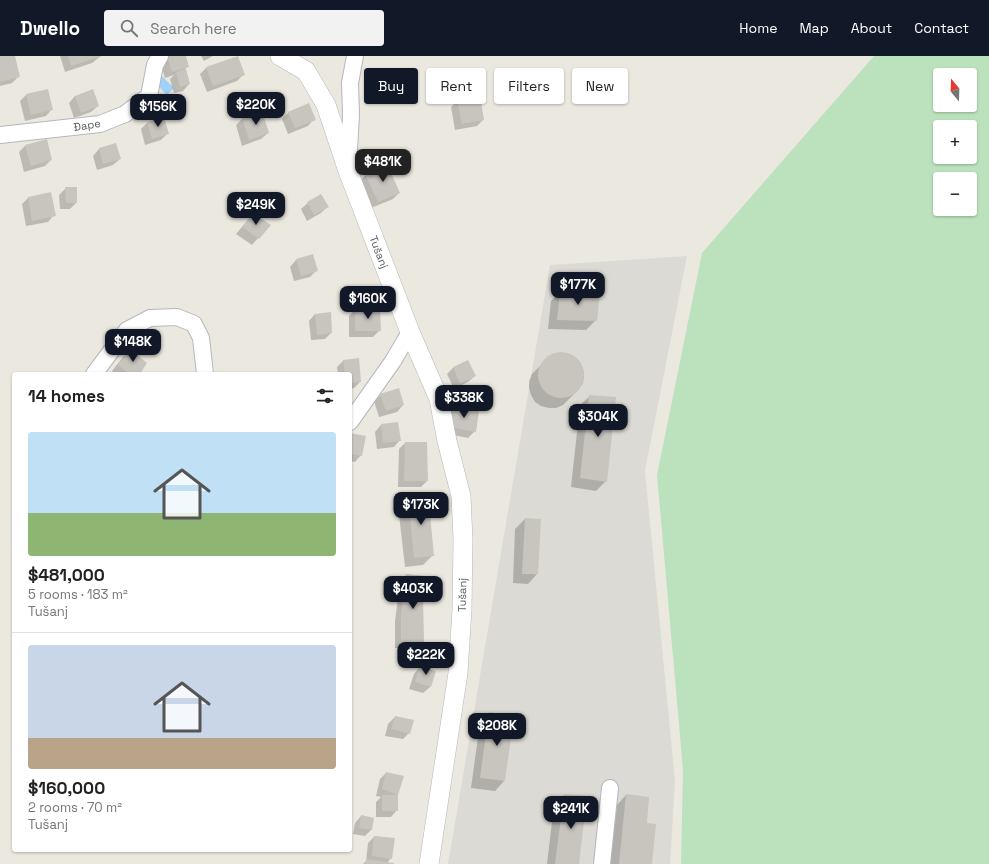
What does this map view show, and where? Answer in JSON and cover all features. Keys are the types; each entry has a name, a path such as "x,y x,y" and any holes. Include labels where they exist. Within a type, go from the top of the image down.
{"street":[{"name":"Đape","path":"0,135 100,124 125,114 149,96 154,65 160,56"},
{"name":"Tušanj","path":"280,56 306,71 326,105 348,171 410,332 438,399 461,496 463,540 462,609 458,673 429,864"},
{"name":"Tušanj","path":"348,171 351,115 350,83 355,56"},
{"path":"96,372 128,330 150,318 177,317 194,324 201,338 205,372"},
{"path":"352,419 393,361 410,332"},
{"path":"602,864 610,788"}],"shaded area":[{"path":"687,256 645,471 675,781 670,864 448,864 550,265"}],"green space":[{"path":"874,56 989,56 989,864 681,864 683,770 657,475 702,253"}],"water":[{"path":"159,73 174,88 167,95 152,80"}],"building":[{"path":"0,56 15,56 20,77 0,82"},
{"path":"68,56 102,56 71,66"},
{"path":"167,56 186,56 189,67 172,72"},
{"path":"238,56 245,75 213,86 206,67"},
{"path":"186,69 190,84 180,87 176,72"},
{"path":"48,89 53,110 31,115 26,94"},
{"path":"93,89 99,106 81,113 75,96"},
{"path":"309,103 316,120 295,128 288,112"},
{"path":"458,104 481,104 484,120 462,124"},
{"path":"262,111 269,133 249,140 242,118"},
{"path":"164,117 169,134 152,139 147,122"},
{"path":"47,139 52,160 31,166 25,145"},
{"path":"116,143 121,159 103,164 99,148"},
{"path":"387,164 400,193 378,202 365,174"},
{"path":"65,187 77,187 77,203 66,203"},
{"path":"51,192 56,216 32,221 28,197"},
{"path":"321,194 329,207 314,215 307,202"},
{"path":"253,213 271,225 259,239 242,227"},
{"path":"313,254 318,271 301,276 296,259"},
{"path":"560,291 600,293 597,321 557,320"},
{"path":"380,308 381,331 355,331 355,309"},
{"path":"331,312 332,333 317,335 315,314"},
{"path":"130,349 147,363 141,372 127,372 118,365"},
{"path":"556,352 566,352 574,356 580,362 584,370 584,380 580,388 574,394 566,398 556,398 548,394 542,388 538,380 538,370 542,362 548,356"},
{"path":"359,358 361,382 352,383 352,372 345,372 343,360"},
{"path":"468,360 476,376 460,384 453,367"},
{"path":"399,388 404,405 386,411 380,394"},
{"path":"589,395 616,397 607,482 580,478"},
{"path":"453,406 479,411 476,432 449,427"},
{"path":"398,422 401,441 383,443 381,424"},
{"path":"352,433 366,436 362,456 352,454"},
{"path":"405,442 427,442 428,481 404,481"},
{"path":"428,493 434,556 414,558 408,495"},
{"path":"525,518 541,519 538,574 522,574"},
{"path":"406,574 425,576 423,596 424,642 401,642 401,614"},
{"path":"420,666 436,671 431,687 415,682"},
{"path":"489,712 514,716 505,781 480,778"},
{"path":"395,716 414,720 410,734 391,729"},
{"path":"386,772 404,776 398,795 382,789"},
{"path":"564,794 587,796 579,864 555,864"},
{"path":"626,794 649,797 647,823 656,824 652,864 619,864"},
{"path":"382,795 398,795 398,811 382,811"},
{"path":"361,815 374,818 372,830 359,828"},
{"path":"374,836 395,838 392,859 372,856"},
{"path":"366,859 394,863 394,864 365,864"}]}
